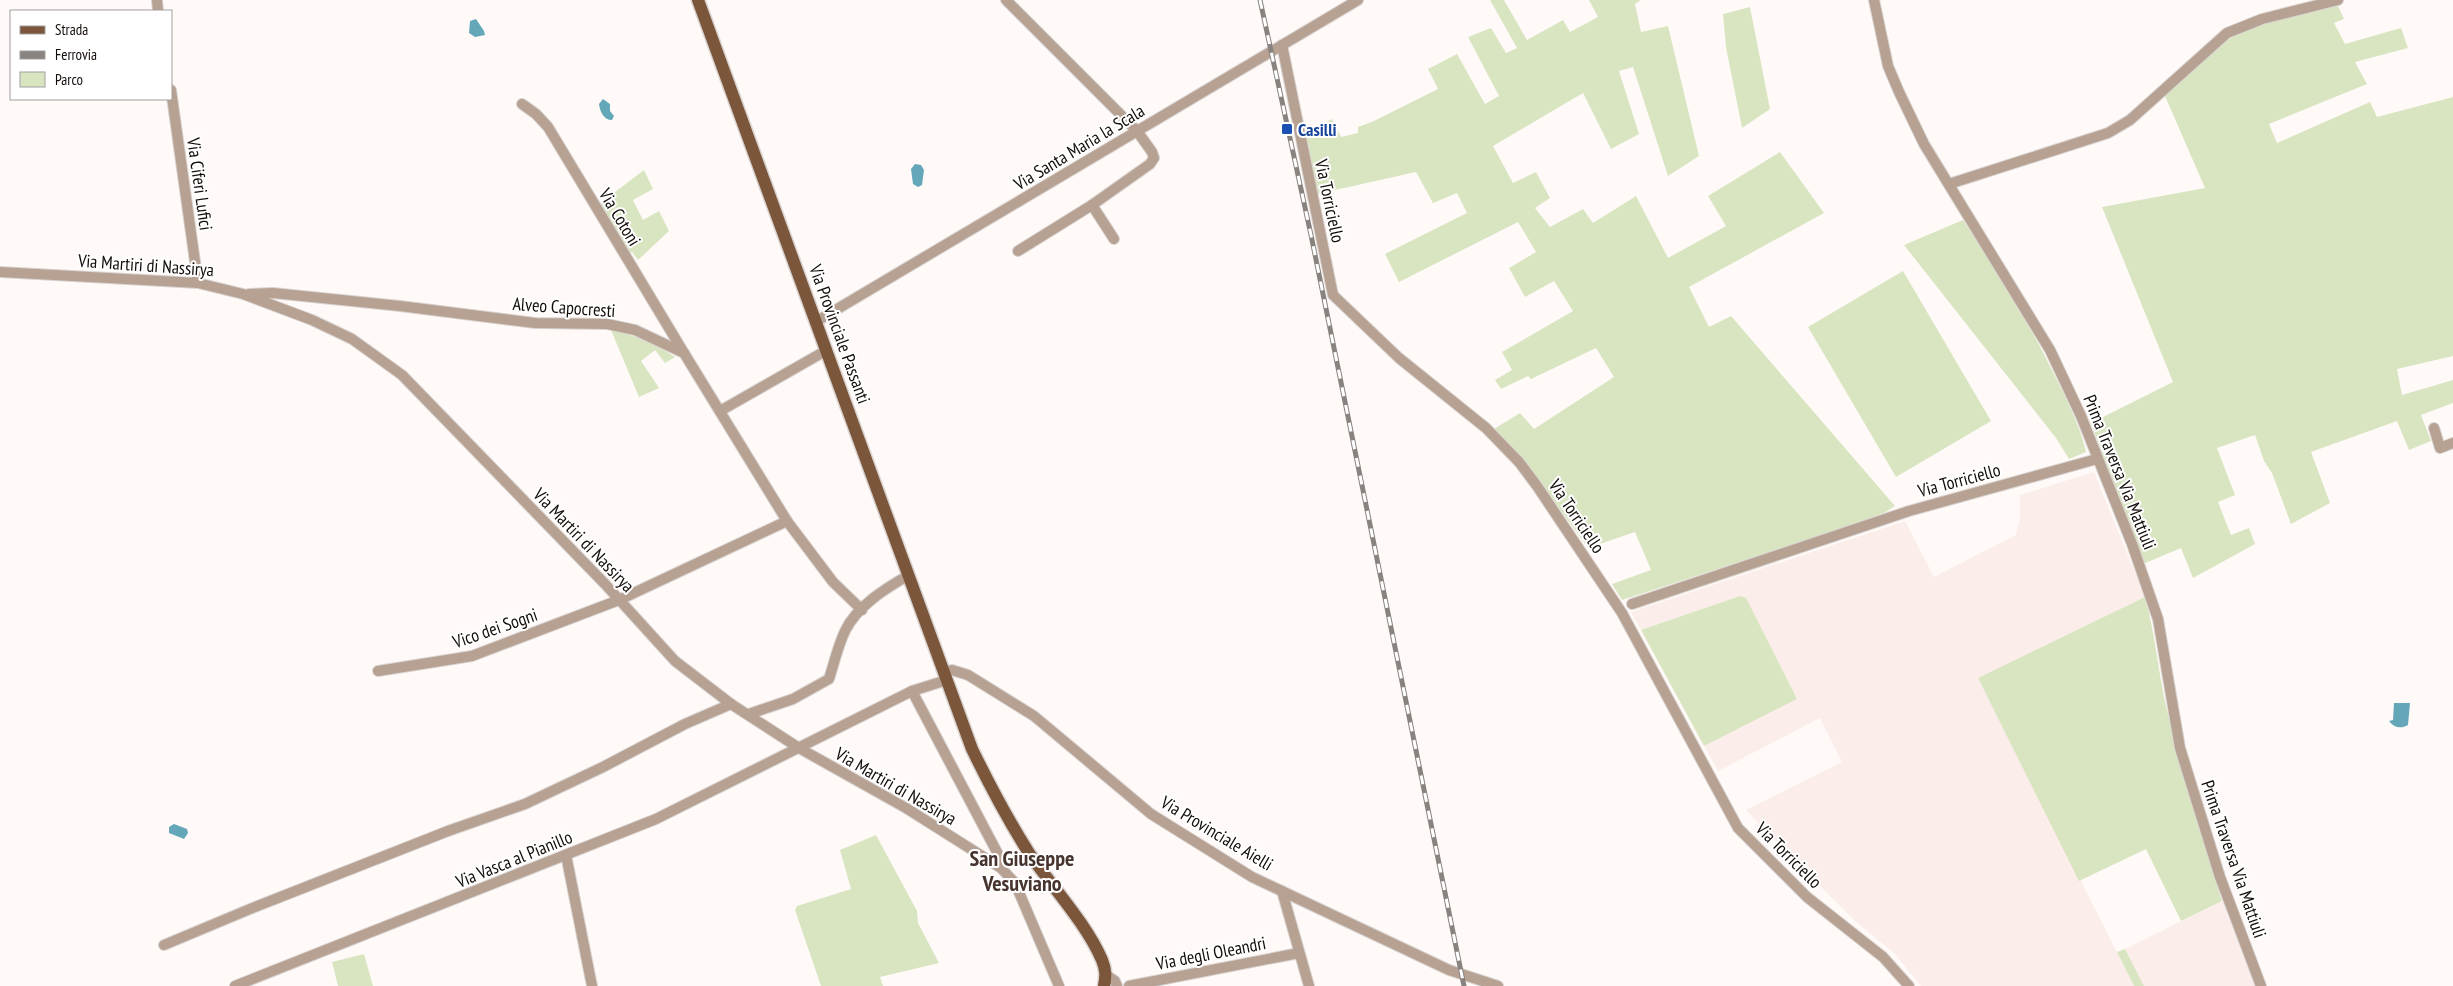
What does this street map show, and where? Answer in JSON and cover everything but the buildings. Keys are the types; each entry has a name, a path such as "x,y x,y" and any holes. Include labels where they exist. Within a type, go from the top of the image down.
{"main road":[{"name":"Via Provinciale Passanti","path":"698,0 972,749 989,784 1029,852 1084,930 1101,959 1105,980"}],"street":[{"path":"1006,0 1137,131 1152,152 1154,158 1150,164 1092,205 1018,251"},
{"name":"Via Santa Maria la Scala","path":"817,321 1358,0"},
{"name":"Prima Traversa Via Mattiuli","path":"1874,0 1888,66 1924,144 2050,350 2081,416 2098,459 2154,604 2180,748 2220,877 2261,986"},
{"path":"1949,184 2108,134 2130,120 2228,33 2262,19 2338,0"},
{"name":"Via Torriciello","path":"1282,44 1333,295 1399,358 1486,428 1519,462 1538,486 1622,613 1738,828 1807,897 1883,957 1909,986"},
{"name":"Via Ciferi Lufici","path":"172,97 198,283"},
{"name":"Via Cotoni","path":"522,104 536,114 548,128 684,353"},
{"path":"1092,205 1114,239"},
{"name":"Via Martiri di Nassirya","path":"0,272 198,283 243,294 312,320 352,339 402,375 619,600 675,662 731,704 799,748 906,808 1001,868 1015,883 1060,986"},
{"name":"Alveo Capocresti","path":"243,294 282,294 534,322 607,324 636,330 684,353"},
{"path":"720,411 827,350"},
{"path":"684,353 787,520 833,582 862,610"},
{"path":"2434,428 2440,448 2453,443"},
{"name":"Via Torriciello","path":"1632,604 1909,511 2098,459"},
{"name":"Vico dei Sogni","path":"378,671 472,656 619,600 787,520"},
{"path":"749,714 793,699 829,679 845,631 862,610 890,586 909,575"},
{"name":"Via Provinciale Aielli","path":"945,676 952,670 968,675 1034,716 1151,814 1252,877 1449,970 1498,986"},
{"name":"Via Vasca al Pianillo","path":"235,986 656,819 945,676"},
{"path":"912,691 998,854 1001,868"},
{"path":"164,945 412,845 524,804 603,767 685,724 731,704"},
{"path":"566,855 592,986"},
{"path":"1282,891 1309,986"},
{"name":"Via degli Oleandri","path":"1129,986 1299,953"},
{"path":"1105,980 1114,981 1117,986"}],"shaded area":[{"path":"2094,472 2145,597 1978,678 2134,986 1921,986 1894,953 1855,921 1802,868 1799,870 1793,866 1793,860 1746,810 1842,762 1820,718 1718,771 1704,746 1797,699 1740,596 1641,630 1631,612 1905,521 1934,577 2016,535 2020,518 2020,495"},
{"path":"2222,901 2255,986 2144,986 2125,949"}],"green space":[{"path":"1490,0 1504,0 1527,40 1563,20 1570,32 1598,17 1589,0 1641,0 1635,4 1641,32 1668,26 1699,156 1668,176 1633,67 1619,71 1639,134 1611,149 1583,93 1493,146 1513,183 1536,172 1550,198 1535,208 1550,227 1583,209 1593,223 1636,196 1668,258 1726,226 1708,196 1780,152 1824,213 1689,287 1709,327 1731,316 1895,506 1884,513 1844,528 1622,600 1612,584 1651,570 1635,532 1588,548 1546,490 1494,429 1520,413 1534,429 1614,377 1596,348 1531,379 1528,376 1501,389 1495,380 1512,370 1502,352 1573,311 1554,281 1525,297 1509,268 1536,252 1518,222 1399,282 1385,254 1467,213 1457,193 1433,203 1416,172 1317,194 1304,133 1332,119 1341,137 1358,133 1358,127 1438,89 1428,69 1457,54 1485,104 1499,96 1468,37 1491,28 1506,53 1517,48"},
{"path":"2338,6 2344,19 2334,23 2345,44 2401,28 2408,48 2355,62 2367,84 2269,124 2277,143 2370,102 2377,117 2453,97 2453,356 2397,369 2402,395 2453,380 2453,403 2421,415 2431,441 2409,450 2397,421 2311,452 2330,503 2291,524 2272,473 2264,461 2255,435 2217,448 2235,495 2218,502 2231,535 2249,528 2255,544 2193,578 2181,548 2143,564 2091,423 2173,382 2102,207 2205,188 2165,96 2212,52 2232,37 2277,19"},
{"path":"1750,7 1770,109 1742,128 1726,47 1723,14"},
{"path":"644,170 653,189 633,200 643,220 659,211 669,231 638,260 632,252 628,254 599,208 602,202"},
{"path":"1963,220 2035,337 2073,414 2086,452 2069,459 2056,438 1904,245"},
{"path":"1903,271 1991,421 1896,477 1808,327"},
{"path":"611,330 644,340 675,357 665,363 655,350 641,361 659,388 639,397"},
{"path":"1740,596 1746,598 1797,699 1704,746 1641,630"},
{"path":"2145,597 2163,692 2178,755 2222,901 2181,921 2146,849 2079,881 1978,678"},
{"path":"876,835 917,911 918,923 939,963 880,977 883,986 821,986 795,910 797,906 851,889 840,850"},
{"path":"2125,949 2144,986 2134,986 2117,952"},
{"path":"364,954 373,986 338,986 332,962"}],"water":[{"path":"476,19 485,35 475,37 469,33 470,21"},
{"path":"603,99 610,104 610,111 614,116 612,120 607,119 601,113 599,104"},
{"path":"915,164 921,165 924,170 922,185 918,187 913,184 911,169"},
{"path":"2394,703 2410,703 2408,725 2398,727 2389,721 2393,720"},
{"path":"174,824 187,829 188,833 184,839 169,833 169,827"}],"railway":[{"path":"1260,0 1311,235 1464,986"}],"place":[{"name":"Casilli","path":"1287,129"}],"district":[{"name":"San Giuseppe Vesuviano","path":"1022,870"}]}
